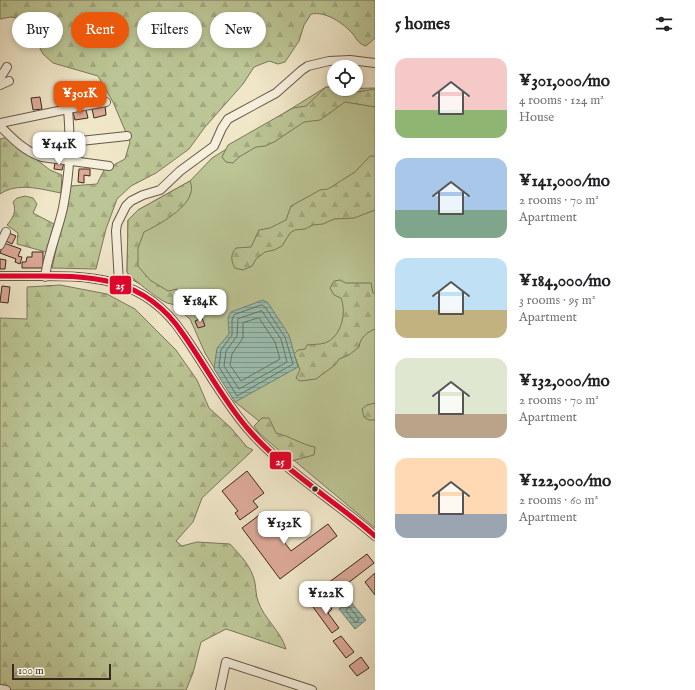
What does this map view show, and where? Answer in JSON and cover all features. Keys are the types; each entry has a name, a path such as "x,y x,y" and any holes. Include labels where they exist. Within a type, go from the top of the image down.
{"street":[{"path":"119,283 116,231 120,218 131,201 143,195 160,190 180,171 214,146 228,119 276,93 308,66 350,60 375,63"},
{"path":"0,78 7,67"},
{"path":"0,84 9,81"},
{"path":"0,124 106,102"},
{"path":"46,277 47,263 63,209 71,161 68,109"},
{"path":"0,124 23,149 32,154 93,165 109,166"},
{"path":"71,142 127,136"},
{"path":"0,245 6,232"},
{"path":"0,276 99,279 119,283 144,295 170,317 238,417 255,437 275,456 375,536"},
{"path":"220,690 226,662 312,690"},
{"path":"0,689 6,690"}],"green space":[{"path":"0,0 375,0 375,38 366,46 358,42 349,30 334,19 322,14 311,14 304,25 299,41 285,62 278,64 269,61 254,67 243,84 205,127 189,149 156,173 131,186 117,199 106,229 96,269 52,268 70,186 97,184 104,170 125,159 130,142 113,102 98,76 53,63 43,54 40,48 63,48 63,12 12,12 12,17 0,19"},
{"path":"326,87 327,96 363,96 363,88 375,88 375,528 266,437 259,421 235,402 205,353 190,319 165,298 131,279 127,272 128,220 138,210 190,181 212,158"},
{"path":"326,87 327,96 363,96 363,91 375,89 375,107 345,102 320,120 304,122 274,142 265,146 256,147 239,157 233,163 226,162 222,157 228,145 293,108 306,106"},
{"path":"9,137 35,153 37,160 50,170 62,175 61,193 37,188 22,187 7,190 0,194 0,139"},
{"path":"370,156 375,156 375,210 354,218 334,219 323,224 295,230 290,233 282,246 265,252 256,259 252,266 243,270 235,268 232,258 236,248 251,247 259,230 270,228 286,220 291,206 320,190 328,189 355,172"},
{"path":"190,181 192,189 184,205 177,212 144,232 138,248 138,266 150,280 168,291 177,289 181,297 177,305 161,300 127,272 128,220 138,210"},
{"path":"25,196 33,198 37,204 33,213 54,224 46,252 17,244 18,233 7,225 14,214 15,208 13,202 17,198"},
{"path":"340,280 346,283 371,283 373,293 375,294 375,329 364,336 359,347 349,355 339,359 335,365 316,379 300,381 296,378 300,370 294,354 298,350 305,349 307,345 321,344 329,341 334,337 340,327 343,315 341,298 334,295 330,288 334,281"},
{"path":"60,285 107,294 135,309 176,350 197,380 209,408 231,428 247,447 253,450 202,498 193,522 176,541 182,546 197,542 230,544 246,562 254,577 257,599 264,614 280,636 286,649 226,629 201,642 193,673 186,690 4,690 0,686 0,318 27,319 27,287"},
{"path":"375,403 375,420 369,420 364,417 362,409 367,405"},
{"path":"262,418 269,418 276,433 315,447 314,455 291,461 258,432 254,426"}],"water":[{"path":"263,300 268,303 289,335 298,367 235,402 214,369 217,348 229,334 228,318 231,312"},
{"path":"350,601 366,620 355,629 339,609"}],"building":[{"path":"92,85 95,97 86,99 84,87"},
{"path":"77,88 82,95 75,100 70,93"},
{"path":"40,97 42,109 33,110 31,98"},
{"path":"105,106 106,115 94,118 92,109"},
{"path":"86,110 88,118 75,120 73,112"},
{"path":"55,162 64,163 62,170 54,169"},
{"path":"79,169 90,169 90,176 84,175 84,183 78,182"},
{"path":"9,233 16,236 12,244 6,241"},
{"path":"4,243 21,249 18,256 22,257 20,264 15,262 16,259 0,253"},
{"path":"32,252 43,252 43,268 22,268 22,262 26,262 27,257 32,257"},
{"path":"0,259 6,260 5,269 0,269"},
{"path":"2,286 10,287 8,303 0,302"},
{"path":"202,318 205,326 198,328 195,321"},
{"path":"247,471 264,493 253,501 258,507 240,520 235,513 238,511 222,491"},
{"path":"262,513 291,551 328,524 337,536 280,579 242,528"},
{"path":"367,554 374,563 335,593 328,583"},
{"path":"375,573 375,595 365,582"},
{"path":"324,599 332,609 328,613 339,628 332,633 313,607"},
{"path":"341,636 354,652 346,658 333,641"},
{"path":"361,657 369,668 357,676 349,666"}],"transit line":[{"name":"25","path":"0,276 52,276 101,280 124,286 145,296 165,312 183,334 230,406 262,444 277,458 375,536"}]}
